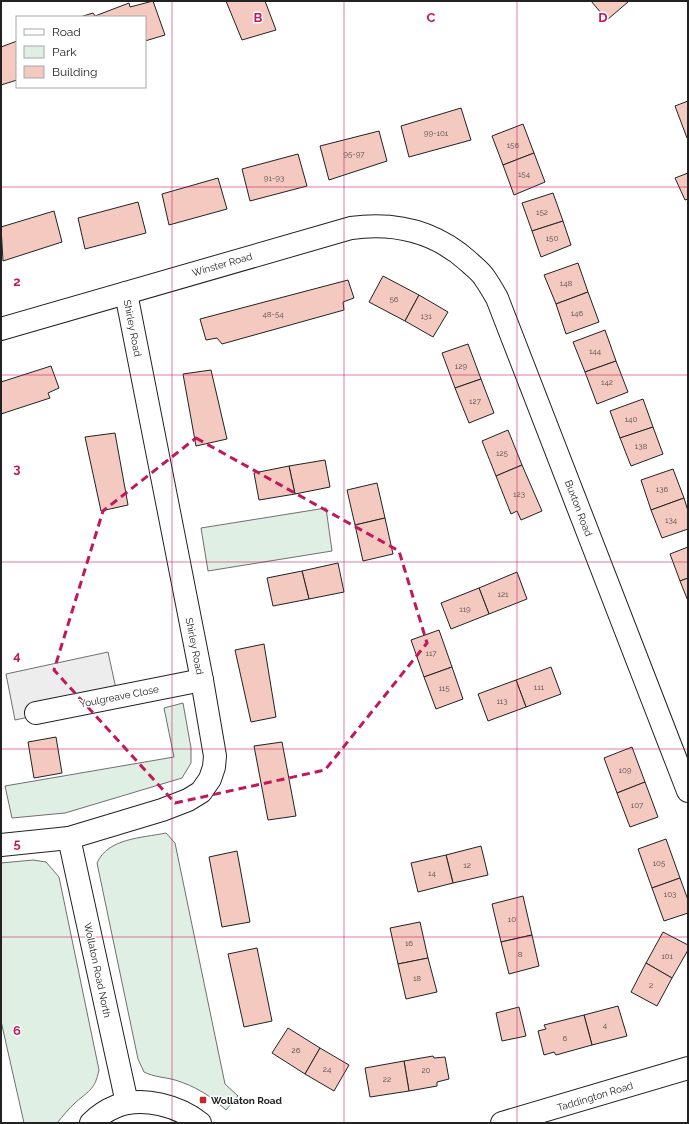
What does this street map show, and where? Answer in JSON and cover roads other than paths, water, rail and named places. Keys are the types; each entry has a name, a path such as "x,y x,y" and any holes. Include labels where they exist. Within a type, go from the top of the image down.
{"street":[{"name":"Winster Road","path":"1,329 351,228 388,226 405,228 422,232 444,243"},
{"name":"Buxton Road","path":"444,243 460,254 484,276 497,298 688,791"},
{"name":"Shirley Road","path":"1,845 69,838 162,810 188,800 201,792 210,779 214,767 215,756 202,680 126,293"},
{"name":"Youlgreave Close","path":"36,713 202,680"},
{"name":"Wollaton Road North","path":"69,838 127,1103"},
{"name":"Taddington Road","path":"502,1123 688,1068"},
{"path":"91,1123 107,1111 127,1103 143,1102 159,1105 192,1117 200,1123"}],"place":[{"name":"Wollaton Road","path":"203,1100"}]}
